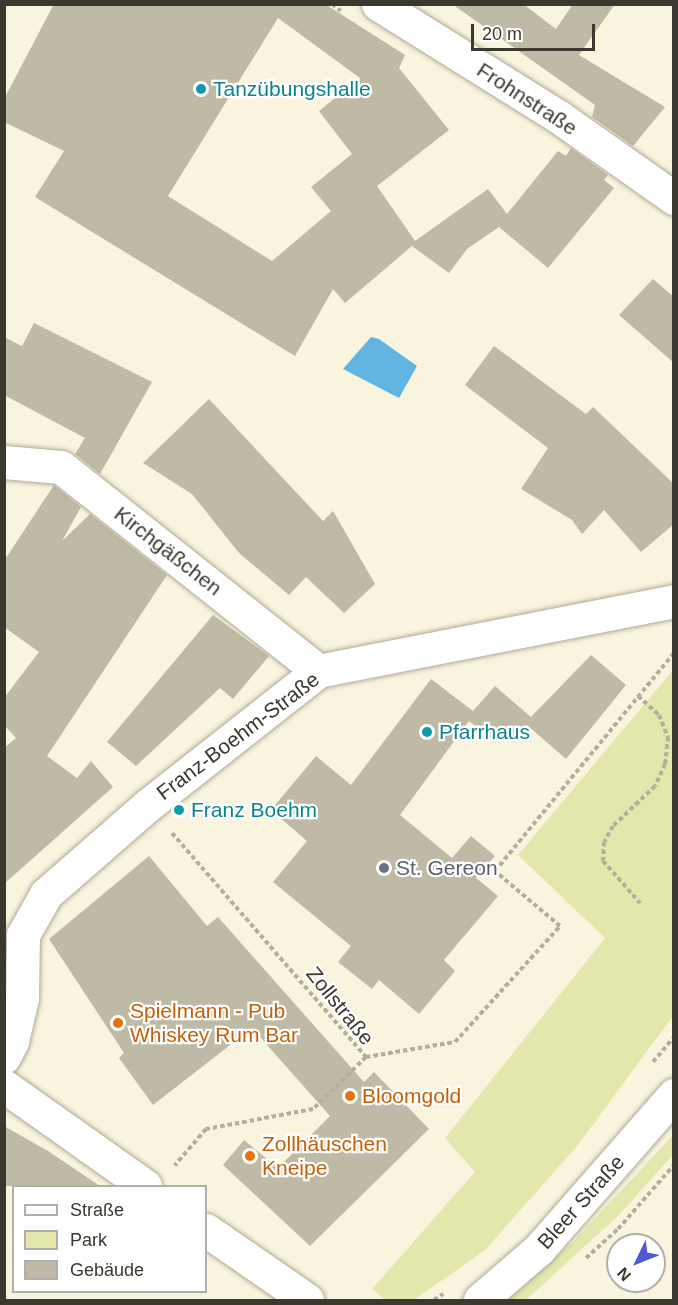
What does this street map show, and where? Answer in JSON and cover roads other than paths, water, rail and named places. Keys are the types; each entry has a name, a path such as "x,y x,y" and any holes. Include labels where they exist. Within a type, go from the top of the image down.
{"street":[{"name":"Frohnstraße","path":"378,4 559,117 674,198"},
{"name":"Kirchgäßchen","path":"4,462 61,466 318,671"},
{"name":"Franz-Boehm-Straße","path":"4,1057 12,1041 22,998 23,934 46,894 148,805 318,671 674,601"},
{"path":"4,1086 158,1178"},
{"name":"Bleer Straße","path":"480,1300 539,1249 674,1095"},
{"path":"207,1231 307,1300"}],"water":[{"path":"371,337 379,339 417,366 399,398 343,369"}],"place":[{"name":"Tanzübungshalle","path":"201,89"},
{"name":"Pfarrhaus","path":"427,732"},
{"name":"Franz Boehm","path":"179,810"},
{"name":"St. Gereon","path":"384,868"},
{"name":"Spielmann - Pub Whiskey Rum Bar","path":"118,1023"},
{"name":"Bloomgold","path":"350,1096"},
{"name":"Zollhäuschen Kneipe","path":"250,1156"}]}
